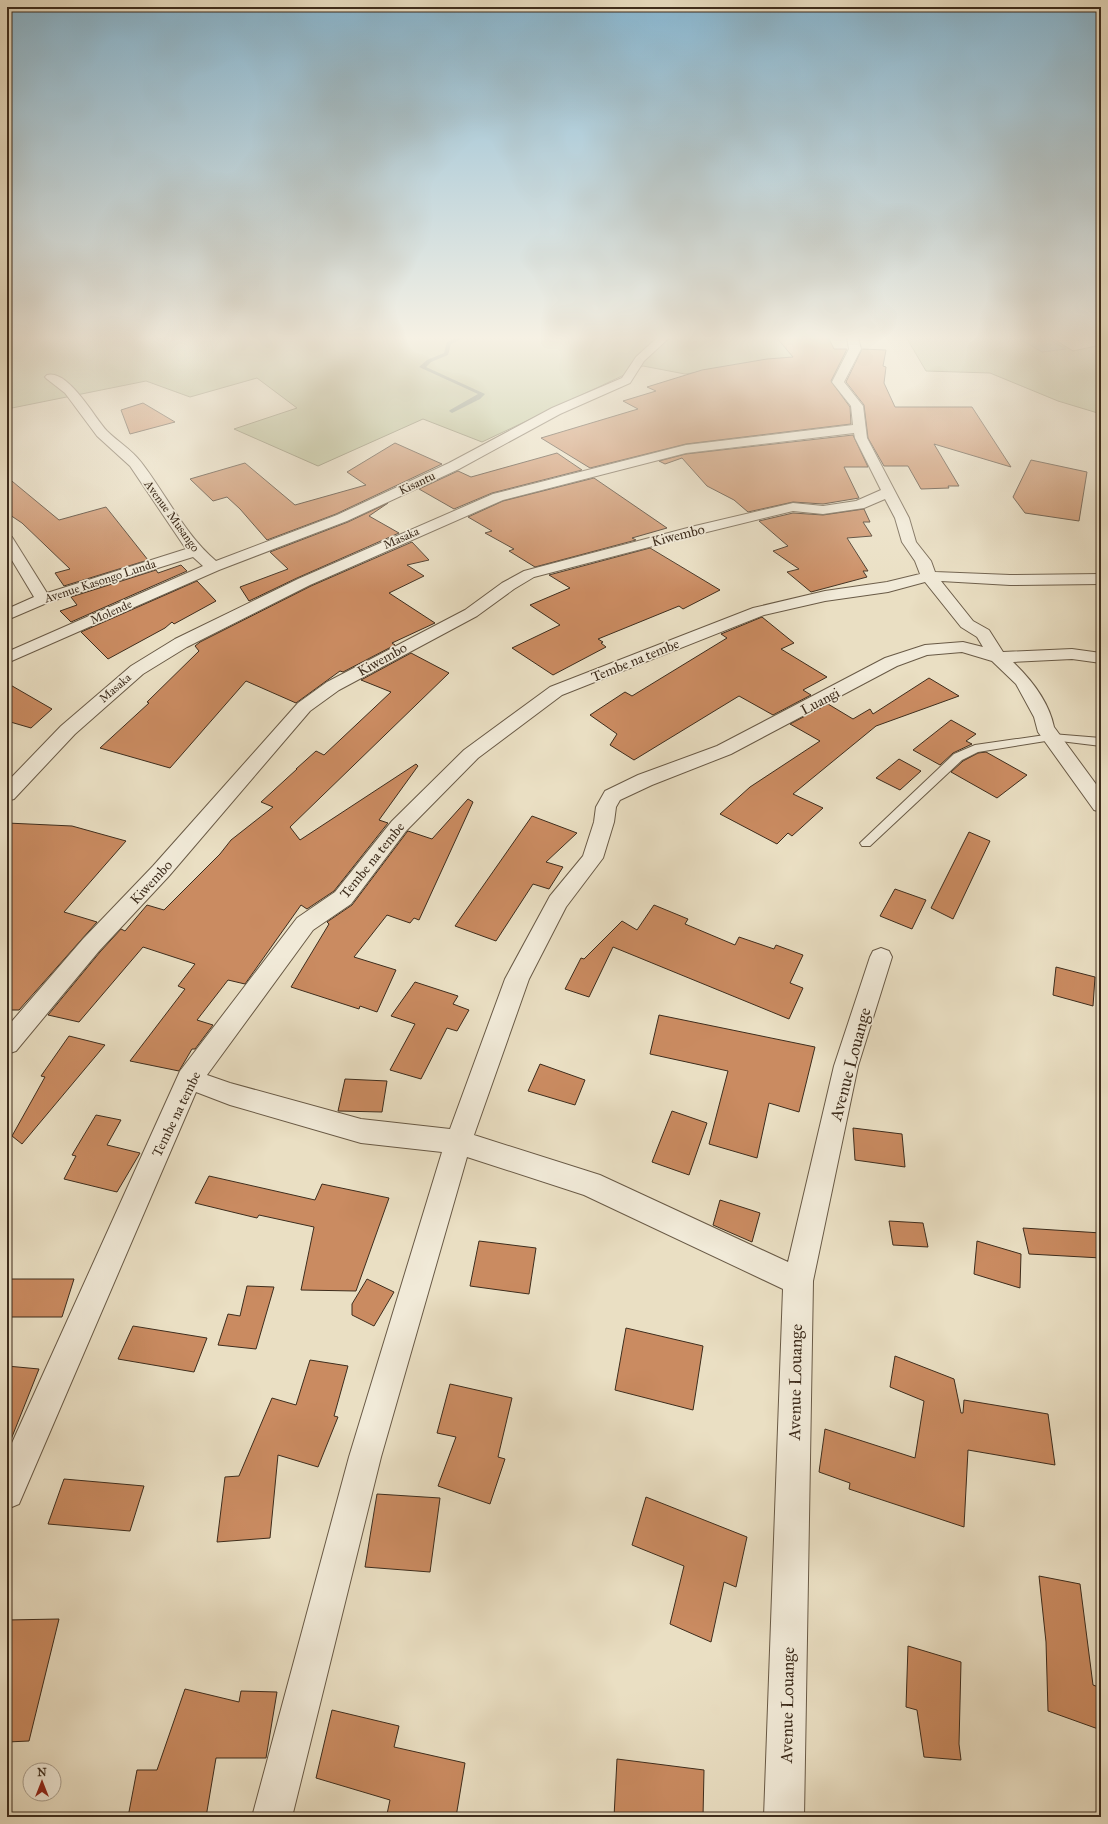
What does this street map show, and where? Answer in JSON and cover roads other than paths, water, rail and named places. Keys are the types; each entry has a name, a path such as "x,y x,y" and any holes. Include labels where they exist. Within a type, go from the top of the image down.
{"street":[{"name":"Avenue Musango","path":"94,422 102,433 134,463 195,551 214,567"},
{"name":"Kisantu","path":"214,567 342,518 454,466 535,422"},
{"path":"860,422 862,438 902,518 909,542 923,561 929,576 967,624 983,634 998,657 1023,681 1044,717 1045,728 1101,805"},
{"name":"Masaka","path":"7,794 68,730 137,670 181,644 283,592 471,508 498,497 686,449 861,428"},
{"name":"Kiwembo","path":"7,1044 91,945 219,806 284,728 304,707 333,686 471,613 508,586 529,574 700,529 793,507 823,510 859,505 888,492"},
{"path":"7,540 43,599"},
{"name":"Avenue Kasongo Lunda","path":"7,615 43,599 195,551"},
{"name":"Molende","path":"7,658 214,567"},
{"name":"Tembe na tembe","path":"7,1492 189,1079 305,924 343,898 399,826 471,754 556,691 759,611 824,596 888,587 929,576 1010,580 1101,579"},
{"name":"Luangi","path":"458,1142 517,979 558,902 593,858 604,822 606,807 612,796 724,750 891,662 926,650 963,647 998,657 1072,654 1101,658"},
{"name":"Avenue Louange","path":"784,1817 798,1281 846,1066 881,957"},
{"path":"189,1079 230,1094 361,1131 458,1142 590,1184 798,1281"},
{"path":"272,1817 364,1457 458,1142"}],"lane":[{"path":"866,843 958,757 975,749 1052,737 1101,742"}]}
